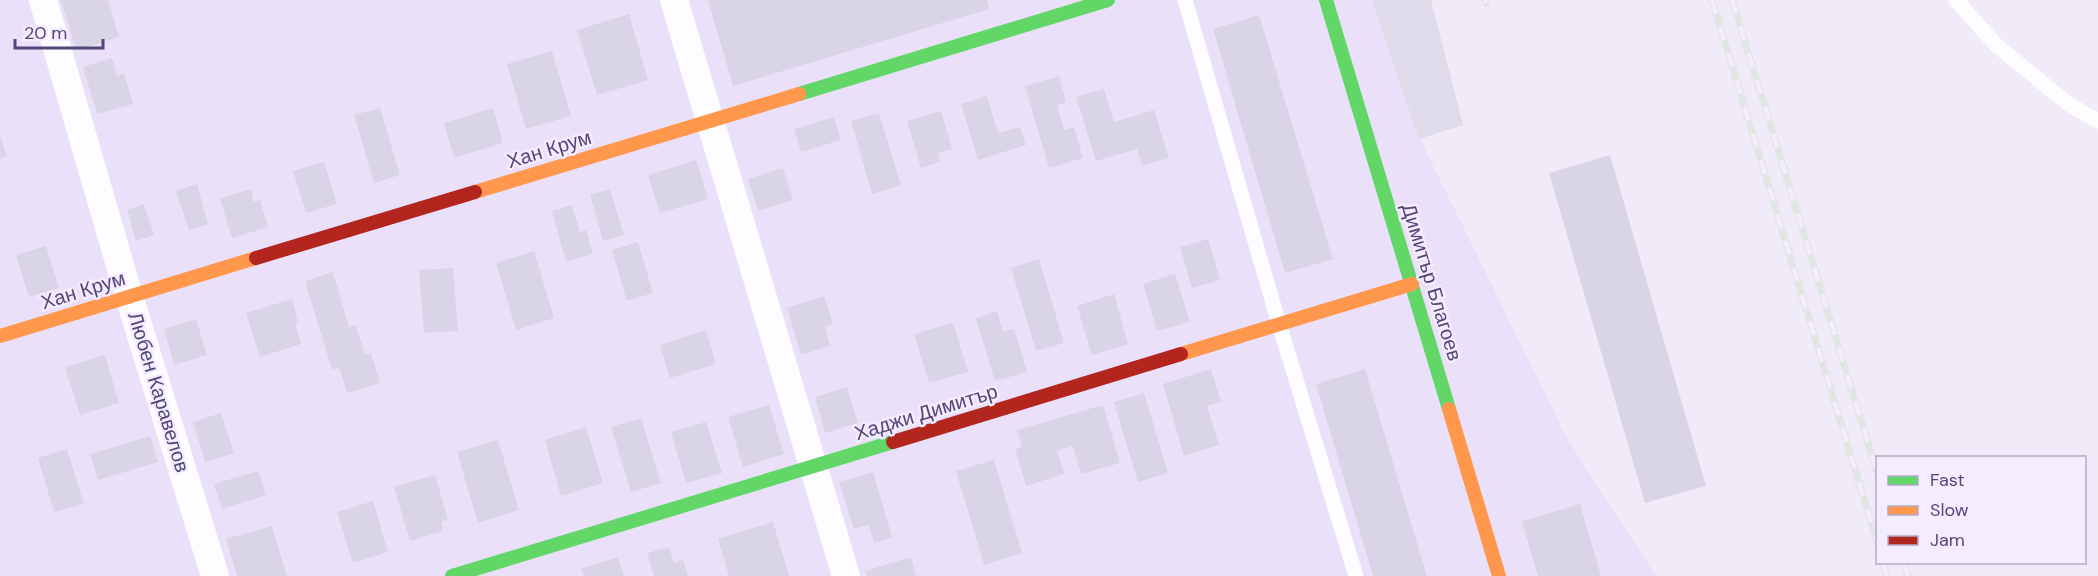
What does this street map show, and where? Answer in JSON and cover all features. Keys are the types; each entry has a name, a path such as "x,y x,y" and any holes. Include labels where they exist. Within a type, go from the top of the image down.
{"street":[{"name":"Любен Каравелов","path":"43,0 129,296 215,576"},
{"path":"674,0 846,576"},
{"name":"Хан Крум","path":"0,336 1108,0"},
{"name":"Димитър Благоев","path":"1326,0 1499,576"},
{"name":"Хаджи Димитър","path":"452,576 1412,284"}],"lane":[{"path":"1050,0 1055,16"},
{"path":"1185,0 1279,324 1356,576"},
{"path":"1956,0 1997,46 2070,105 2098,121"}],"shaded area":[{"path":"0,0 1372,0 1420,139 1568,440 1656,576 0,576"},
{"path":"1372,0 1431,0 1463,125 1419,139"}],"building":[{"path":"61,0 108,0 119,37 76,50"},
{"path":"708,0 987,0 989,9 733,86"},
{"path":"629,14 648,80 597,95 577,30"},
{"path":"1259,15 1333,259 1285,273 1213,29"},
{"path":"552,51 571,116 526,129 507,64"},
{"path":"112,58 117,76 124,73 133,104 97,114 83,67"},
{"path":"1059,76 1066,102 1057,105 1064,130 1074,127 1083,158 1049,168 1025,86"},
{"path":"1104,89 1114,122 1154,110 1169,158 1142,166 1137,149 1096,161 1076,97"},
{"path":"987,96 998,133 1020,127 1026,145 978,160 961,104"},
{"path":"380,108 400,175 374,183 354,115"},
{"path":"493,108 503,143 454,158 444,123"},
{"path":"941,111 952,149 938,153 940,162 921,168 907,121"},
{"path":"879,113 901,185 872,194 851,121"},
{"path":"834,117 841,140 801,152 794,129"},
{"path":"0,134 7,157 0,159"},
{"path":"1610,155 1706,486 1645,503 1549,173"},
{"path":"696,160 708,199 660,213 648,175"},
{"path":"324,162 337,204 306,213 293,171"},
{"path":"783,168 793,200 758,211 748,179"},
{"path":"197,184 208,224 189,230 176,191"},
{"path":"251,189 254,202 260,200 268,227 232,238 220,198"},
{"path":"610,189 624,235 603,241 590,195"},
{"path":"144,204 154,235 136,241 127,210"},
{"path":"572,205 580,232 586,230 593,254 566,262 552,211"},
{"path":"1208,239 1220,280 1192,288 1180,247"},
{"path":"638,242 653,293 627,301 612,250"},
{"path":"46,246 59,288 29,297 16,255"},
{"path":"534,251 554,318 516,330 496,263"},
{"path":"1039,259 1064,343 1036,351 1011,268"},
{"path":"453,268 458,331 424,333 419,270"},
{"path":"333,272 349,327 356,325 365,355 371,353 380,383 347,393 339,367 332,370 305,281"},
{"path":"1175,274 1190,322 1157,331 1143,284"},
{"path":"1114,294 1128,344 1092,355 1077,306"},
{"path":"824,296 833,324 825,326 830,346 801,355 787,308"},
{"path":"292,299 301,344 260,357 246,313"},
{"path":"997,311 1003,332 1014,329 1027,372 995,381 976,318"},
{"path":"196,319 207,355 174,365 164,329"},
{"path":"953,323 968,372 929,383 914,334"},
{"path":"706,330 716,364 670,378 660,345"},
{"path":"105,355 119,403 80,415 65,367"},
{"path":"1211,369 1221,402 1207,406 1219,445 1184,456 1163,384"},
{"path":"1365,369 1427,576 1373,576 1316,384"},
{"path":"847,387 858,423 825,433 815,397"},
{"path":"1144,393 1168,473 1138,482 1114,402"},
{"path":"769,405 784,454 743,467 728,417"},
{"path":"1103,405 1120,463 1081,474 1073,446 1057,451 1064,474 1026,486 1015,449 1022,447 1017,430"},
{"path":"221,413 234,453 205,462 193,422"},
{"path":"641,418 661,483 631,492 611,427"},
{"path":"706,422 722,473 686,483 671,432"},
{"path":"586,427 603,483 561,496 545,440"},
{"path":"150,436 158,462 98,480 90,454"},
{"path":"498,440 519,510 478,523 457,452"},
{"path":"67,449 84,504 54,512 38,458"},
{"path":"994,460 1022,553 984,565 956,471"},
{"path":"258,471 266,495 222,509 214,484"},
{"path":"873,472 892,537 874,543 869,525 854,529 839,482"},
{"path":"435,475 448,519 441,522 443,531 410,541 394,487"},
{"path":"373,501 388,552 353,563 337,512"},
{"path":"1580,504 1601,576 1538,576 1522,521"},
{"path":"773,522 789,576 729,576 718,539"},
{"path":"272,526 287,576 237,576 226,539"},
{"path":"669,547 674,563 683,560 688,576 654,576 647,553"},
{"path":"618,557 624,576 584,576 581,569"},
{"path":"911,557 916,576 867,576 865,571"}],"railway":[{"path":"1712,0 1876,538"},
{"path":"1732,0 1876,468"},
{"path":"1884,564 1887,576"},
{"path":"1905,564 1908,576"}],"traffic: fast":[{"path":"799,94 1108,0"},
{"path":"1326,0 1449,409"},
{"path":"452,576 893,442"}],"traffic: slow":[{"path":"475,192 799,94"},
{"path":"0,336 256,258"},
{"path":"1181,354 1412,284"},
{"path":"1449,409 1499,576"}],"traffic: jam":[{"path":"256,258 475,192"},
{"path":"893,442 1181,354"}]}
